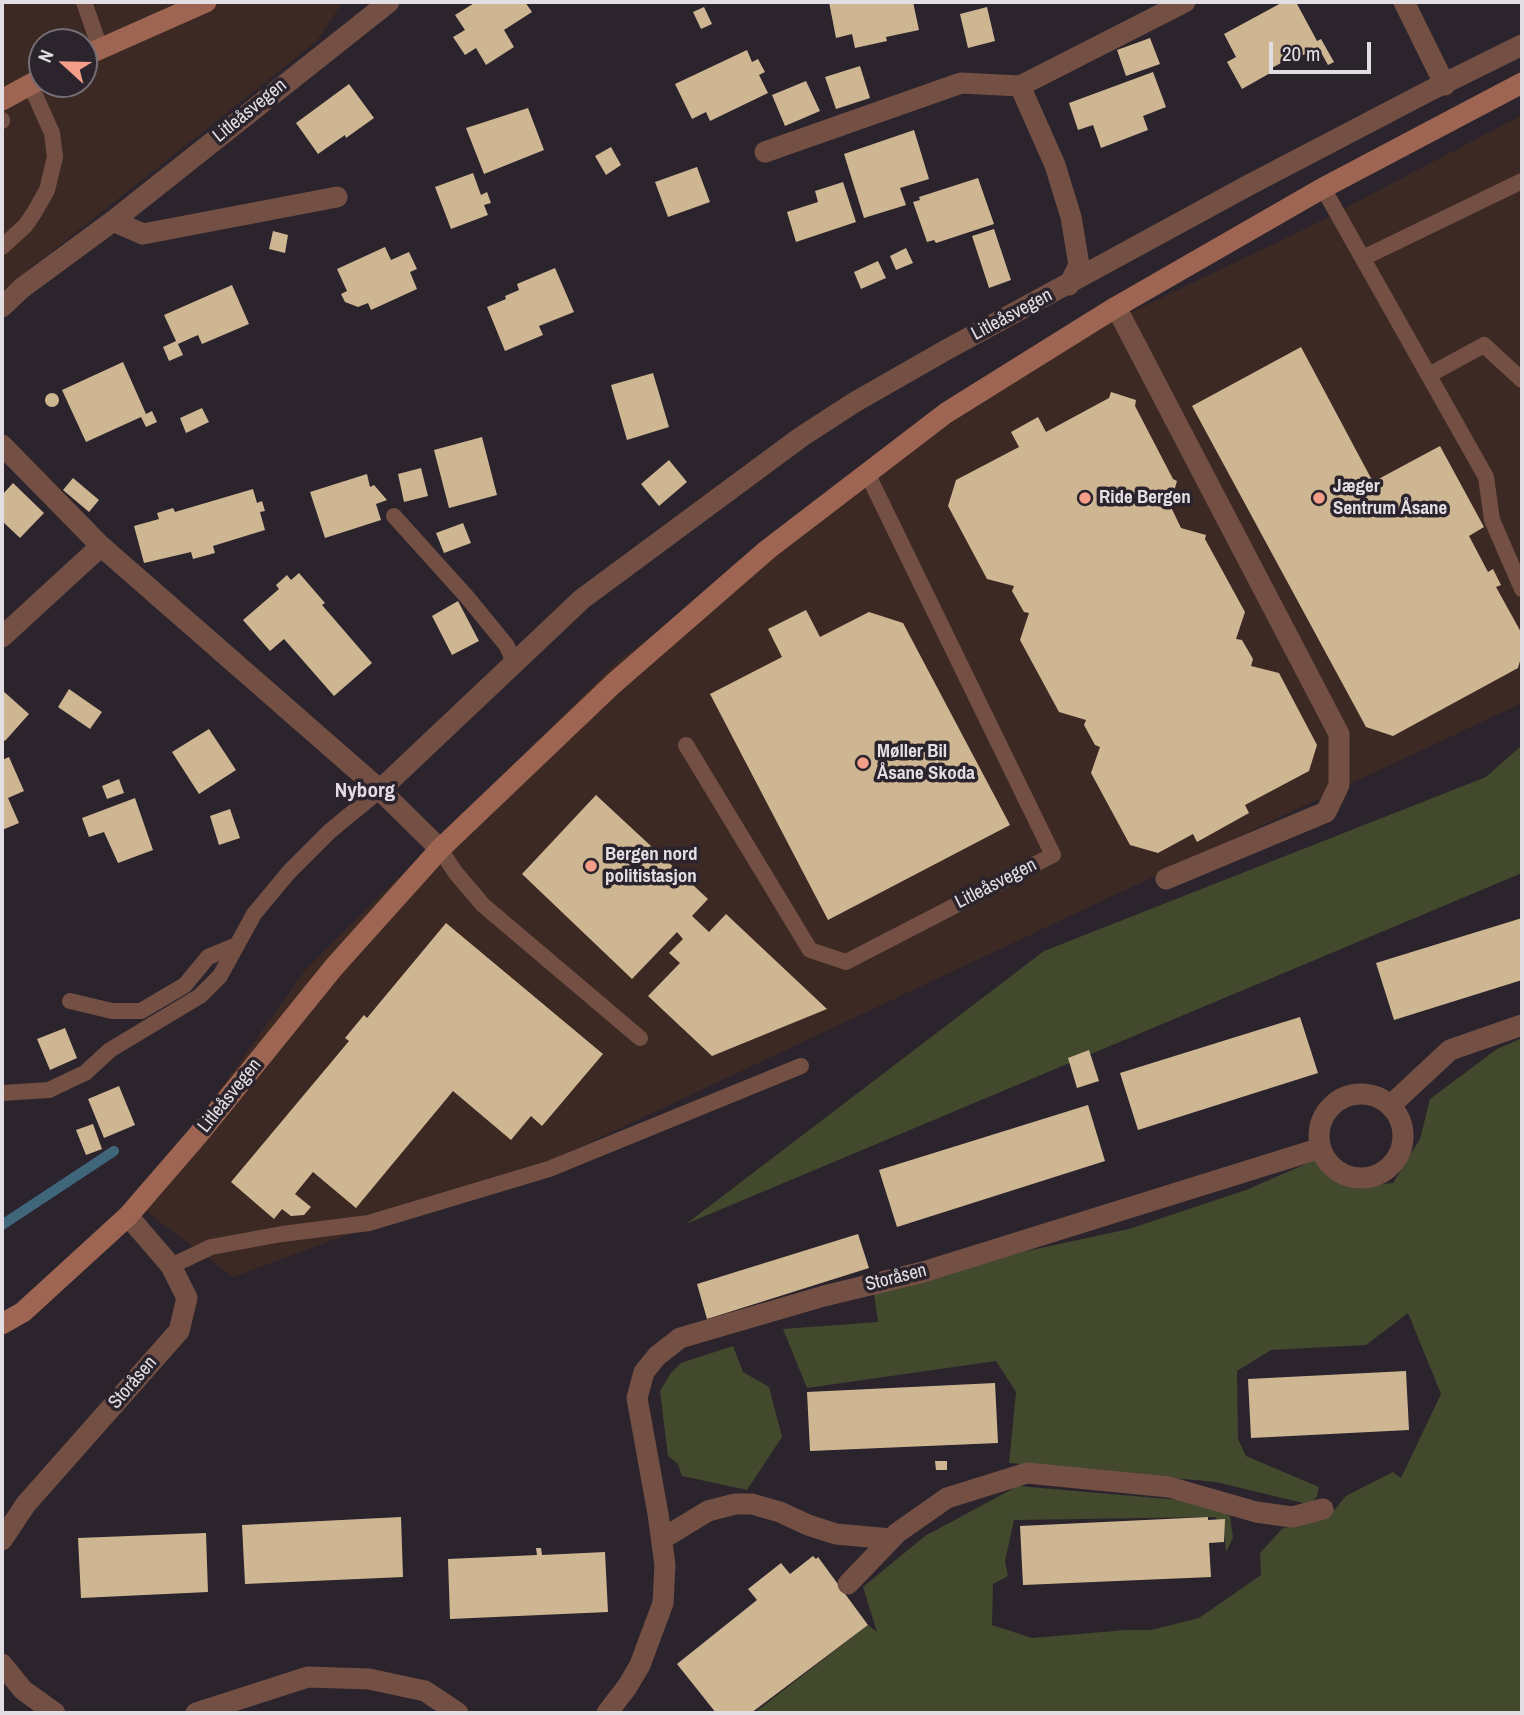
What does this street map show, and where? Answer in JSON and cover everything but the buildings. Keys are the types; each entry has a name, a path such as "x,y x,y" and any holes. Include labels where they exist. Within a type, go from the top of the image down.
{"street":[{"path":"98,49 206,2"},
{"name":"Litleåsvegen","path":"2,307 22,288 113,221 389,2"},
{"path":"765,152 961,83 1020,86 1185,2"},
{"path":"1404,2 1445,85"},
{"name":"Litleåsvegen","path":"380,790 582,599 801,438 898,377 1249,185 1522,45"},
{"name":"Litleåsvegen","path":"2,1324 23,1312 128,1216 198,1135 334,967 440,849 613,684 767,550 946,413 1116,307 1324,188 1522,83"},
{"path":"2,100 28,85"},
{"name":"Litleåsvegen","path":"1020,86 1055,165 1071,217 1079,265 1069,285"},
{"path":"113,221 143,234 337,197"},
{"path":"1116,307 1339,734 1339,785 1325,811 1166,879"},
{"path":"2,445 101,546 380,790 440,849"},
{"path":"2,637 101,546"},
{"path":"1391,1105 1450,1050 1522,1024"},
{"path":"1365,1094 1379,1097 1391,1105 1404,1129 1401,1150 1390,1168 1364,1179 1337,1171 1327,1161 1319,1135 1328,1109 1339,1100 1365,1094"},
{"name":"Storåsen","path":"607,1713 640,1665 663,1603 665,1565 662,1539 637,1398 643,1372 657,1356 680,1338 824,1296 923,1272 1321,1148"},
{"name":"Storåsen","path":"2,1540 26,1504 179,1331 187,1298 171,1266 128,1216"},
{"path":"848,1584 891,1539 947,1498 1027,1473 1169,1487 1256,1512 1292,1517 1323,1509"},
{"path":"662,1539 708,1511 734,1504 752,1504 780,1512 836,1534 891,1539"},
{"path":"2,1664 23,1690 55,1713"},
{"path":"196,1713 308,1677 369,1679 425,1691 458,1713"}],"lane":[{"path":"84,2 88,28"},
{"path":"2,247 25,226 47,190 55,158 52,133 41,98"},
{"path":"1363,258 1522,181"},
{"path":"1324,188 1486,477 1492,520 1522,589"},
{"path":"1429,375 1484,345 1522,380"},
{"name":"Litleåsvegen","path":"686,745 810,950 846,962 1053,855 867,473"},
{"path":"394,516 507,646 514,663"},
{"name":"Litleåsvegen","path":"2,1093 49,1090 85,1073 110,1050 200,996 220,976 254,914 289,872 330,831 380,790"},
{"path":"440,849 454,872 483,905 640,1038"},
{"path":"69,1001 112,1011 141,1011 185,985 208,957 237,945"},
{"path":"171,1266 211,1247 282,1234 369,1223 549,1169 801,1066"}],"shaded area":[{"path":"2,2 343,2 316,42 2,291"},
{"path":"1522,115 1522,703 559,1157 233,1277 138,1205 306,969 617,662 996,377 1311,226"}],"green space":[{"path":"1522,745 1522,873 686,1224 1044,951 1486,777"},
{"path":"1522,1038 1522,1713 754,1713 868,1625 877,1632 863,1587 925,1536 1018,1486 1203,1502 1230,1516 1233,1538 1226,1552 1224,1527 1215,1517 1014,1520 1005,1561 1008,1576 993,1584 992,1625 1032,1638 1151,1630 1199,1618 1261,1575 1260,1553 1282,1529 1320,1517 1335,1509 1346,1496 1393,1472 1401,1478 1441,1394 1408,1313 1366,1345 1271,1350 1237,1371 1238,1439 1246,1456 1319,1487 1313,1501 1303,1503 1216,1482 1009,1463 1016,1392 996,1361 807,1388 783,1329 878,1322 874,1294 1022,1252 1129,1229 1246,1190 1315,1160 1353,1187 1393,1183 1420,1139 1430,1099 1497,1049"},
{"path":"733,1346 743,1372 769,1387 782,1437 747,1490 682,1476 678,1464 668,1456 660,1391 681,1363"}],"waterway":[{"path":"2,1225 114,1151"}],"place":[{"name":"Ride Bergen","path":"1085,498"},
{"name":"Jæger Sentrum Åsane","path":"1319,498"},
{"name":"Møller Bil Åsane Skoda","path":"863,763"},
{"name":"Bergen nord politistasjon","path":"591,866"}],"district":[{"name":"Nyborg","path":"365,791"}]}
